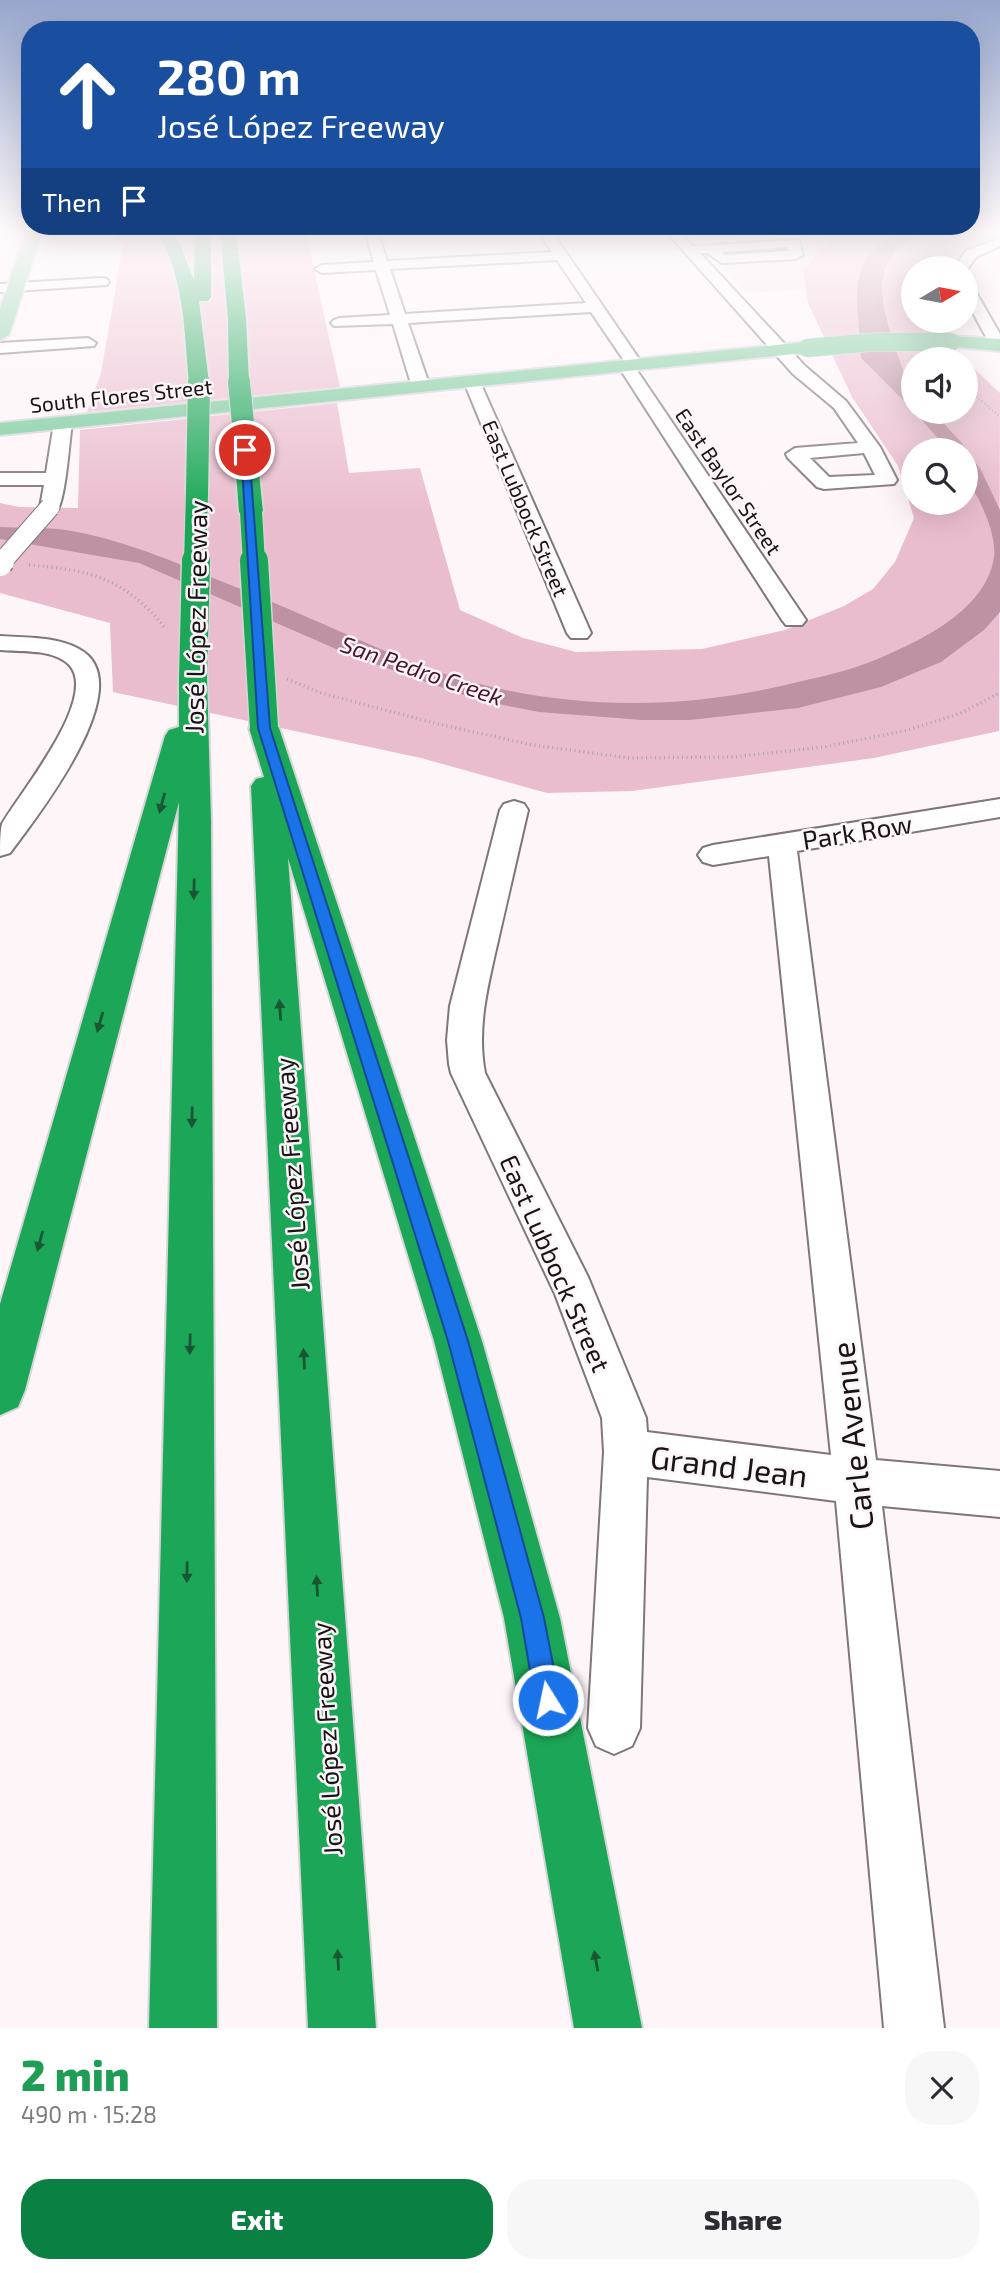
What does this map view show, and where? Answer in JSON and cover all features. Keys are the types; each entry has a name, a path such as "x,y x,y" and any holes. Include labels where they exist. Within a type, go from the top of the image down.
{"highway":[{"path":"191,324 199,383"},
{"path":"199,383 201,324"},
{"name":"José López Freeway","path":"237,324 239,382 251,512 342,2028"},
{"name":"José López Freeway","path":"183,2028 195,821 193,685 199,383"},
{"path":"0,1390 96,1036 142,881 193,685"},
{"path":"264,728 458,1341 532,1618 608,2028"}],"main road":[{"name":"South Flores Street","path":"0,429 873,342 999,345"}],"street":[{"path":"400,324 421,387"},
{"name":"East Baylor Street","path":"607,324 631,359 630,372 794,620"},
{"path":"756,324 799,370 821,384 844,409 871,447"},
{"path":"987,324 999,345"},
{"path":"0,348 88,343"},
{"name":"East Lubbock Street","path":"472,382 579,634"},
{"path":"0,564 50,507 63,423"},
{"path":"0,479 55,479"},
{"path":"0,643 54,649 70,654 80,660 88,682 87,694 63,758 0,846"},
{"name":"Park Row","path":"713,855 1000,807"},
{"name":"East Lubbock Street","path":"514,810 467,1006 463,1032 465,1058 468,1073 574,1290 624,1418 626,1452 614,1728"},
{"name":"Carle Avenue","path":"782,844 856,1481 914,2028"},
{"name":"Grand Jean","path":"626,1452 856,1481 1000,1494"}],"path":[{"path":"978,398 1000,417"},
{"path":"22,565 103,576 131,589 150,606 168,631"},
{"path":"277,676 321,693 438,723 533,745 629,758 733,757 824,747 904,731 959,714 1000,693"}],"shaded area":[{"path":"110,324 326,324 340,387 87,412 101,373"},
{"path":"818,324 901,324 901,333 947,333 953,347 901,347 901,424 978,424 978,372 1000,393 999,731 874,758 632,791 547,793 421,758 113,692 110,623 0,593 0,503 19,507 78,508 80,430 337,403 349,473 420,468 460,610 523,638 576,652 702,649 785,630 844,606 873,589 895,562 913,515 978,515 978,438 901,438 901,476 898,466 852,397"}],"water":[{"path":"859,324 888,324 901,364 901,398 861,358"},
{"path":"925,424 944,424 957,438 938,438"},
{"name":"San Pedro Creek","path":"978,466 1000,510 1000,612 984,630 941,662 881,687 798,708 690,720 642,720 539,712 478,700 352,656 139,563 0,539 0,527 41,528 66,530 122,543 443,673 543,697 645,703 747,693 833,674 889,654 922,638 969,604 989,574 994,557 994,543 978,497"}],"route":[{"path":"245,450 264,728 458,1341 532,1618 548,1700"}]}
